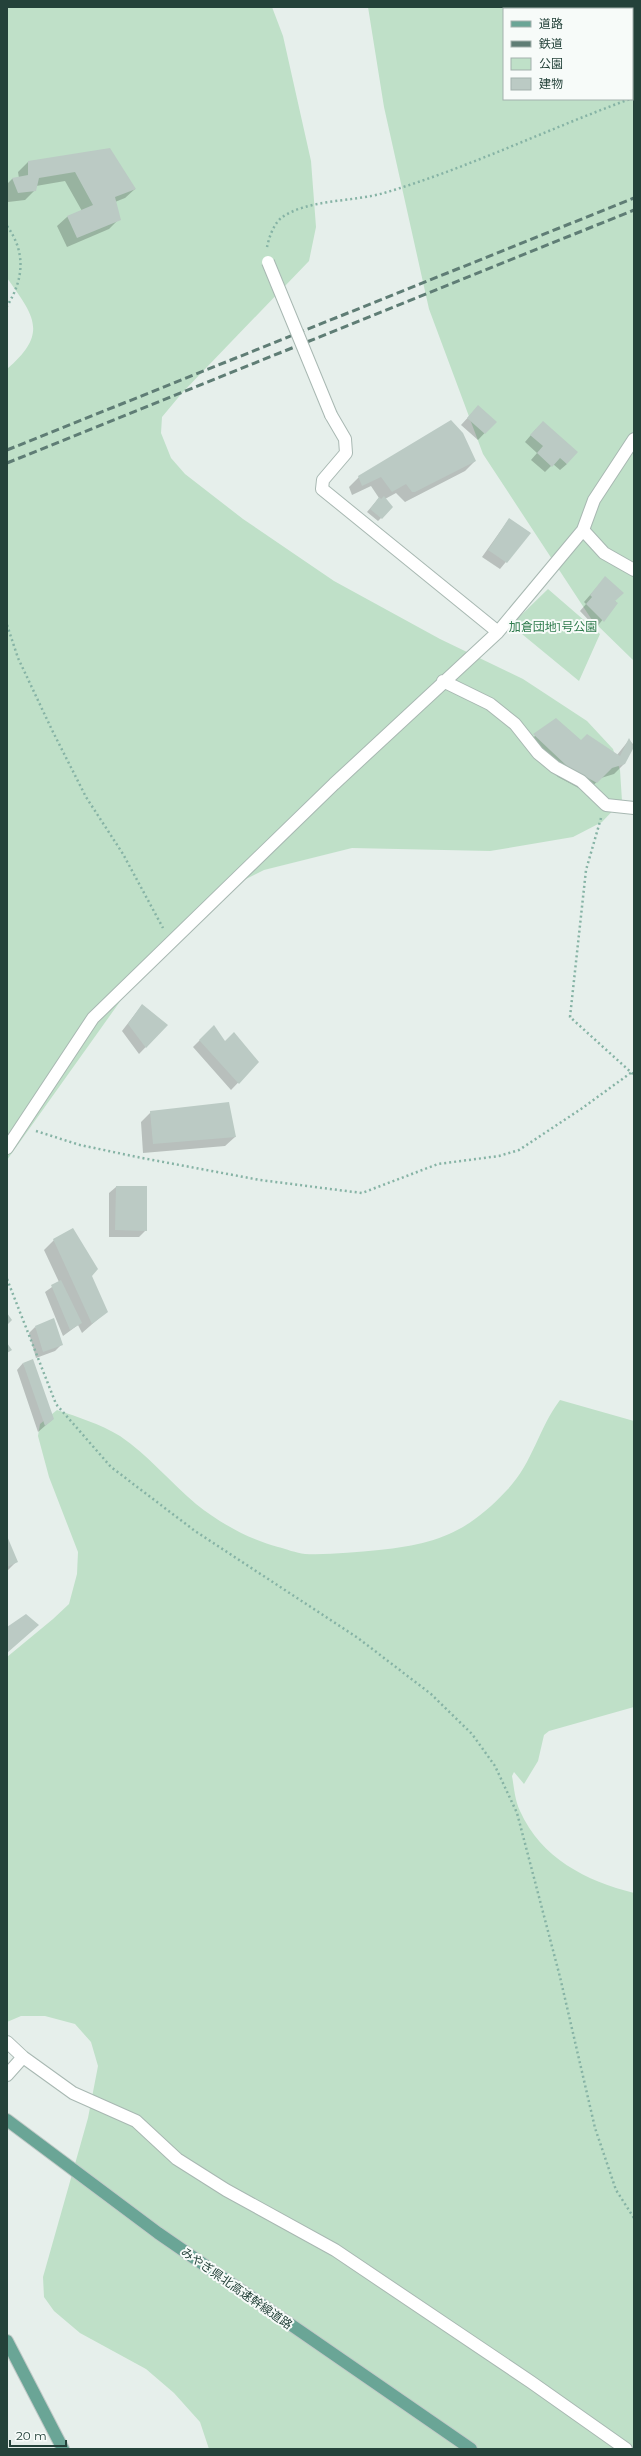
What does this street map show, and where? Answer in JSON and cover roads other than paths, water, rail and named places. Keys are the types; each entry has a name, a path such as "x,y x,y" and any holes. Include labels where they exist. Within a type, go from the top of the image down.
{"main road":[{"name":"みやぎ県北高速幹線道路","path":"7,2120 158,2233 471,2449"},
{"path":"7,2341 63,2449"}],"street":[{"path":"268,262 331,416 345,439 346,453 323,480 322,489 498,632"},
{"path":"7,1148 93,1018 170,942 443,681 498,632 583,530 594,500 634,439"},
{"path":"583,530 604,553 634,570"},
{"path":"443,681 490,704 515,724 538,753 555,767 581,781 606,805 634,808"},
{"path":"7,2042 23,2056 73,2093 136,2121 177,2159 226,2190 335,2250 531,2382 626,2449"},
{"path":"7,2075 23,2056"}],"railway":[{"path":"7,450 634,198"},
{"path":"7,463 634,210"}],"park label":[{"name":"加倉団地1号公園","path":"553,626"}]}
